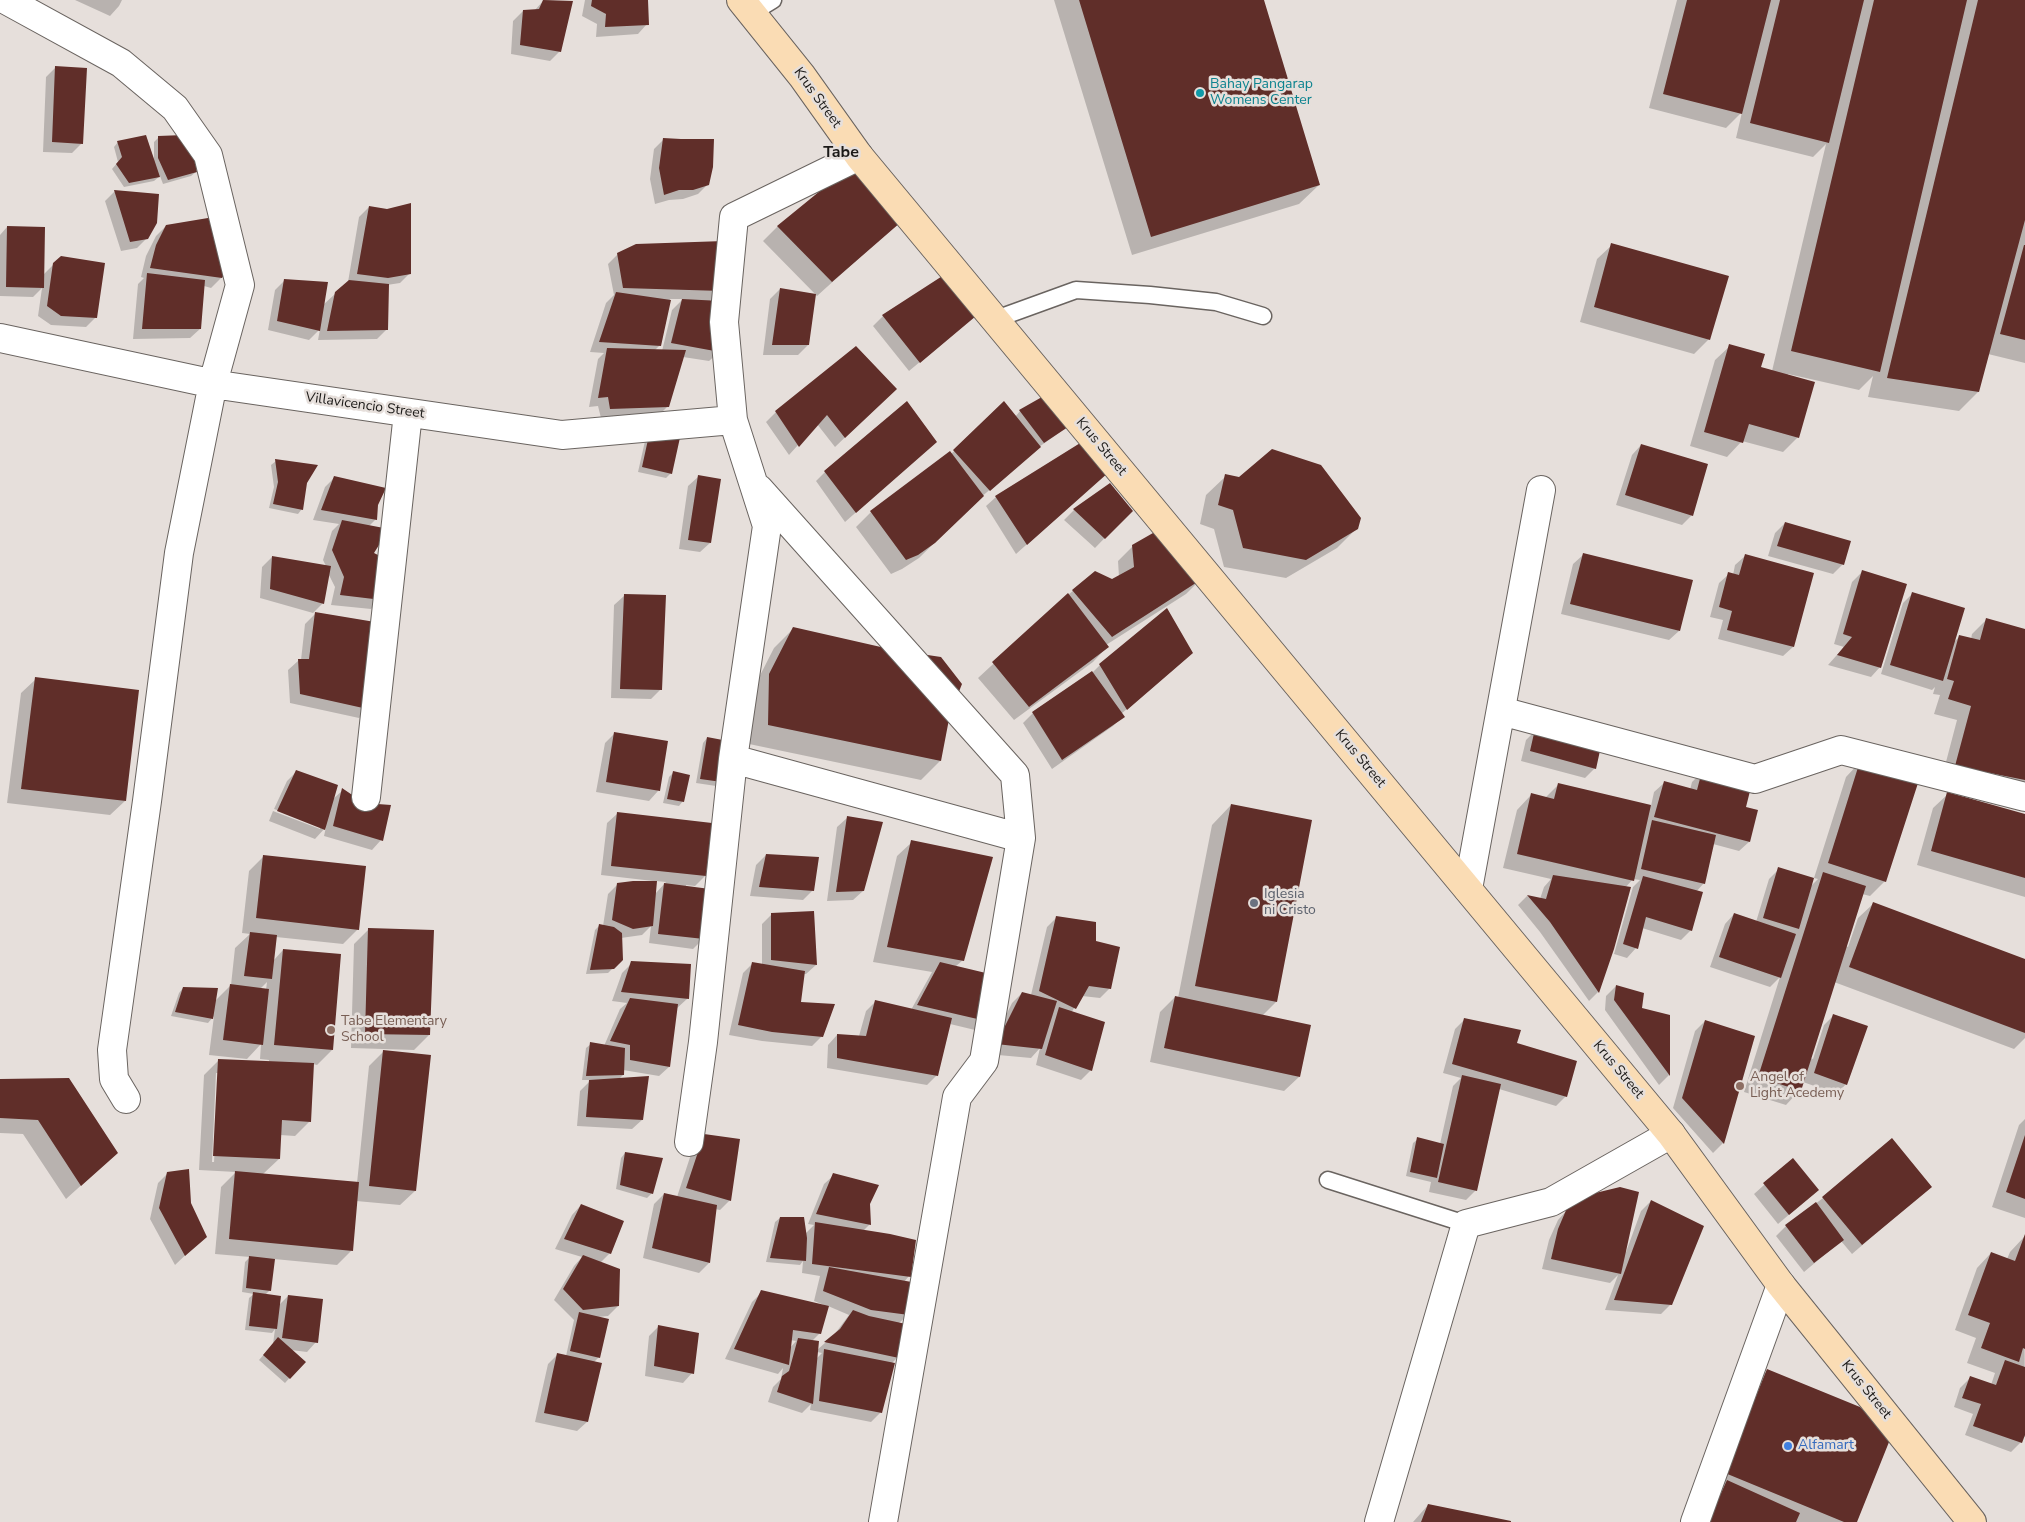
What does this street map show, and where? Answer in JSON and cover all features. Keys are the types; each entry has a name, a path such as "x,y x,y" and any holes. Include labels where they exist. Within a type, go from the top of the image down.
{"main road":[{"name":"Krus Street","path":"755,4 802,76 859,156 1671,1134 1781,1285 1972,1522"}],"street":[{"path":"6,0 121,62 175,108 208,155 240,285 213,383 179,553 112,1050 114,1078 126,1099"},
{"path":"689,1142 703,1042 733,759 767,526 734,420 724,322 734,217 859,156"},
{"name":"Villavicencio Street","path":"0,338 213,383 562,435 734,420"},
{"path":"366,797 408,413"},
{"path":"753,482 1015,775 1021,838 984,1061 956,1097 883,1522"},
{"path":"1468,889 1541,490"},
{"path":"1501,712 1755,779 1841,750 2025,797"},
{"path":"733,759 1021,838"},
{"path":"1379,1522 1466,1224 1551,1202 1671,1134"},
{"path":"1695,1522 1781,1285"}],"lane":[{"path":"996,319 1076,290 1216,302 1262,316"},
{"path":"1328,1180 1466,1224"}],"building":[{"path":"543,0 573,1 561,52 520,45 523,10 539,9"},
{"path":"592,0 648,0 649,25 605,27 606,14 591,6"},
{"name":"Bahay Pangarap Womens Center","path":"1079,0 1264,0 1320,185 1151,237"},
{"path":"1687,0 1771,0 1742,114 1663,94"},
{"path":"1780,0 1864,0 1829,143 1750,123"},
{"path":"1874,0 1967,0 1880,372 1791,351"},
{"path":"1978,0 2025,0 2025,220 1979,392 1887,378"},
{"path":"55,66 87,68 83,144 52,142"},
{"path":"146,135 160,177 129,183 116,164 122,157 117,141"},
{"path":"184,135 193,151 197,172 168,180 158,158 158,136"},
{"path":"663,138 714,139 713,167 709,185 693,190 679,190 664,195 659,168"},
{"path":"851,173 865,173 901,222 832,282 777,226 831,182"},
{"path":"114,190 159,194 157,223 148,239 130,242"},
{"path":"411,203 411,274 388,278 357,274 369,206 387,209"},
{"path":"214,217 229,267 222,278 150,268 156,245 166,225"},
{"path":"7,226 45,227 44,288 6,287"},
{"path":"724,241 722,291 623,288 617,253 636,244"},
{"path":"1611,243 1729,276 1710,340 1594,307"},
{"path":"2025,245 2025,340 2000,334"},
{"path":"61,256 105,263 97,318 61,316 47,306 53,263"},
{"path":"147,273 205,280 201,329 142,329"},
{"path":"947,273 976,316 920,363 882,315"},
{"path":"284,279 328,282 320,331 277,321"},
{"path":"349,280 389,284 388,330 327,331 335,292"},
{"path":"780,288 816,294 809,345 772,345"},
{"path":"616,292 671,300 661,346 599,342"},
{"path":"682,299 721,301 720,352 671,343"},
{"path":"1729,344 1765,354 1761,367 1815,382 1799,438 1749,424 1743,443 1704,432"},
{"path":"856,346 897,389 845,438 827,415 799,447 775,411"},
{"path":"607,348 686,350 669,407 610,409 608,397 598,398"},
{"path":"1049,393 1074,423 1044,443 1019,410"},
{"path":"907,401 937,442 856,513 824,471"},
{"path":"1004,401 1041,447 990,491 953,450"},
{"path":"681,433 672,474 642,467 649,435"},
{"path":"1085,440 1109,472 1027,545 995,496"},
{"path":"1641,444 1708,464 1693,516 1625,495"},
{"path":"1272,449 1321,465 1361,518 1358,529 1306,560 1243,548 1233,510 1218,505 1225,474 1239,477"},
{"path":"950,451 984,496 935,543 918,555 906,560 870,511"},
{"path":"275,459 318,465 307,483 303,510 273,504 278,482"},
{"path":"698,475 721,479 711,543 688,540"},
{"path":"334,476 386,488 378,505 377,520 321,510"},
{"path":"1110,483 1133,511 1105,539 1073,509"},
{"path":"342,520 389,529 374,553 388,560 382,600 340,595 344,577 332,550"},
{"path":"1785,522 1851,541 1844,565 1777,546"},
{"path":"1160,529 1202,579 1112,637 1072,590 1095,571 1112,579 1134,567 1132,545"},
{"path":"1583,553 1693,580 1680,631 1570,604"},
{"path":"1745,554 1814,573 1794,647 1727,630 1732,611 1719,607 1728,572 1739,575"},
{"path":"272,556 331,566 324,604 270,589"},
{"path":"1862,570 1907,584 1881,668 1837,655 1852,637 1843,634"},
{"path":"1912,592 1965,608 1943,681 1890,665"},
{"path":"1068,593 1109,647 1029,707 992,662"},
{"path":"624,594 666,595 662,690 620,689"},
{"path":"1167,608 1193,653 1127,710 1099,664"},
{"path":"315,612 375,622 363,708 300,694 298,659 309,659"},
{"path":"1986,618 2025,629 2025,780 1955,766 1971,706 1948,699 1954,681 1947,679 1959,635 1980,640"},
{"path":"793,627 894,650 941,657 962,684 950,714 941,761 768,725 769,674"},
{"path":"1092,671 1125,717 1062,760 1032,712"},
{"path":"35,677 139,690 126,801 21,789"},
{"path":"1535,729 1601,746 1596,769 1530,751"},
{"path":"614,732 668,741 660,791 606,782"},
{"path":"707,737 728,741 722,782 700,779"},
{"path":"1860,761 1919,780 1886,882 1828,863"},
{"path":"296,770 338,785 325,830 277,811"},
{"path":"673,771 690,775 684,802 667,799"},
{"path":"1702,771 1752,783 1746,807 1758,810 1750,842 1654,817 1664,781 1697,790"},
{"path":"1558,783 1651,805 1634,881 1517,854 1531,793 1554,799"},
{"path":"342,788 364,803 391,805 383,841 333,826"},
{"path":"1947,792 2025,814 2025,878 1931,851"},
{"name":"Iglesia ni Cristo","path":"1231,804 1312,820 1277,1002 1195,986"},
{"path":"617,812 712,823 706,876 611,866"},
{"path":"847,816 883,822 864,891 836,892"},
{"path":"1652,820 1716,835 1705,884 1641,869"},
{"path":"911,840 993,857 964,961 887,947"},
{"path":"766,854 819,857 814,891 759,887"},
{"path":"263,855 366,866 359,930 256,918"},
{"path":"1778,867 1814,878 1799,929 1763,918"},
{"path":"1823,872 1866,886 1801,1091 1758,1077"},
{"path":"1553,875 1631,887 1614,949 1599,993 1550,922 1527,895 1546,899"},
{"path":"1643,876 1703,892 1692,931 1646,917 1638,949 1623,944"},
{"path":"657,881 653,926 633,929 612,920 617,883"},
{"path":"664,883 710,889 704,939 658,934"},
{"path":"1873,902 2025,959 2025,1033 1849,967"},
{"path":"814,911 817,965 771,960 771,913"},
{"path":"1734,913 1796,934 1781,978 1719,957"},
{"path":"1056,916 1096,922 1096,941 1120,947 1111,989 1089,986 1076,1009 1039,991"},
{"path":"599,924 614,927 622,933 623,960 614,969 590,970"},
{"path":"368,928 434,930 430,1035 365,1034"},
{"path":"250,932 277,935 272,979 244,976"},
{"path":"283,949 341,954 333,1050 274,1045"},
{"path":"631,961 691,964 689,999 621,992"},
{"path":"752,962 805,971 801,1002 835,1004 823,1037 772,1032 738,1025"},
{"path":"940,962 990,974 986,1021 917,1005"},
{"path":"230,984 269,989 263,1045 223,1040"},
{"path":"1616,985 1644,993 1642,1008 1670,1015 1670,1076 1614,1000"},
{"path":"183,987 218,988 213,1019 175,1012"},
{"path":"1022,992 1057,1001 1042,1049 996,1044"},
{"path":"1175,996 1311,1025 1300,1077 1164,1048"},
{"path":"630,998 678,1004 670,1067 630,1060 630,1045 610,1041"},
{"path":"875,1000 952,1018 938,1076 837,1058 837,1034 866,1036"},
{"path":"1059,1007 1105,1022 1092,1071 1045,1055"},
{"path":"1833,1014 1868,1026 1847,1085 1814,1073"},
{"path":"1464,1018 1521,1030 1517,1043 1577,1061 1567,1097 1452,1064"},
{"path":"1705,1020 1755,1036 1724,1144 1682,1098"},
{"path":"590,1042 625,1048 624,1075 586,1076"},
{"path":"383,1050 431,1055 416,1191 369,1186"},
{"path":"218,1059 314,1063 311,1122 282,1120 280,1159 213,1156"},
{"path":"1462,1075 1501,1084 1477,1191 1438,1182"},
{"path":"649,1076 643,1120 586,1117 589,1080"},
{"path":"69,1078 118,1153 81,1186 38,1120 0,1118 0,1079"},
{"path":"704,1134 740,1139 731,1201 686,1188"},
{"path":"2025,1135 2025,1199 2006,1192"},
{"path":"1417,1137 1444,1144 1437,1178 1410,1172"},
{"path":"1892,1138 1932,1187 1862,1245 1822,1197"},
{"path":"625,1152 663,1158 653,1194 620,1185"},
{"path":"1793,1158 1819,1190 1789,1215 1763,1183"},
{"path":"189,1169 191,1203 207,1237 185,1256 159,1208 167,1172"},
{"path":"235,1171 359,1182 353,1251 229,1239"},
{"path":"833,1173 879,1185 870,1204 871,1225 816,1214"},
{"path":"1620,1187 1639,1192 1621,1274 1551,1259 1558,1229 1567,1208 1587,1195"},
{"path":"664,1193 717,1205 710,1263 652,1248"},
{"path":"1651,1200 1704,1226 1672,1305 1614,1300"},
{"path":"1816,1202 1844,1240 1814,1263 1785,1225"},
{"path":"581,1204 624,1221 611,1254 564,1239"},
{"path":"780,1217 804,1217 807,1238 806,1261 770,1258"},
{"path":"815,1222 916,1240 911,1277 812,1264"},
{"path":"2025,1234 2025,1349 2023,1348 2019,1362 1981,1348 1990,1323 1968,1315 1991,1252 2015,1261"},
{"path":"583,1255 620,1269 619,1306 583,1310 563,1289"},
{"path":"249,1256 275,1259 271,1291 246,1288"},
{"path":"829,1267 917,1283 909,1315 871,1310 823,1291"},
{"path":"761,1290 829,1306 821,1334 793,1330 789,1365 734,1349"},
{"path":"253,1292 281,1296 277,1329 249,1326"},
{"path":"288,1295 323,1299 318,1343 282,1338"},
{"path":"853,1310 869,1316 906,1324 899,1358 824,1342 840,1329"},
{"path":"579,1312 609,1319 600,1358 570,1351"},
{"path":"658,1325 699,1333 694,1374 654,1366"},
{"path":"278,1337 306,1362 290,1379 263,1355"},
{"path":"798,1338 819,1341 813,1404 777,1392 782,1376 789,1371"},
{"path":"824,1349 895,1363 882,1413 819,1401"},
{"path":"557,1353 602,1363 588,1422 544,1413"},
{"path":"2005,1360 2025,1367 2025,1435 2022,1443 1973,1426 1981,1404 1962,1398 1970,1376 1996,1385"},
{"path":"1767,1369 1860,1407 1891,1437 1857,1522 1844,1522 1725,1473"},
{"path":"1727,1480 1800,1513 1796,1522 1708,1522"},
{"path":"1428,1504 1511,1521 1511,1522 1421,1522"}],"place":[{"name":"Bahay Pangarap Womens Center","path":"1200,93"},
{"name":"Iglesia ni Cristo","path":"1254,903"},
{"name":"Tabe Elementary School","path":"331,1030"},
{"name":"Angel of Light Acedemy","path":"1740,1086"},
{"name":"Alfamart","path":"1788,1446"}],"district":[{"name":"Tabe","path":"841,153"}]}
